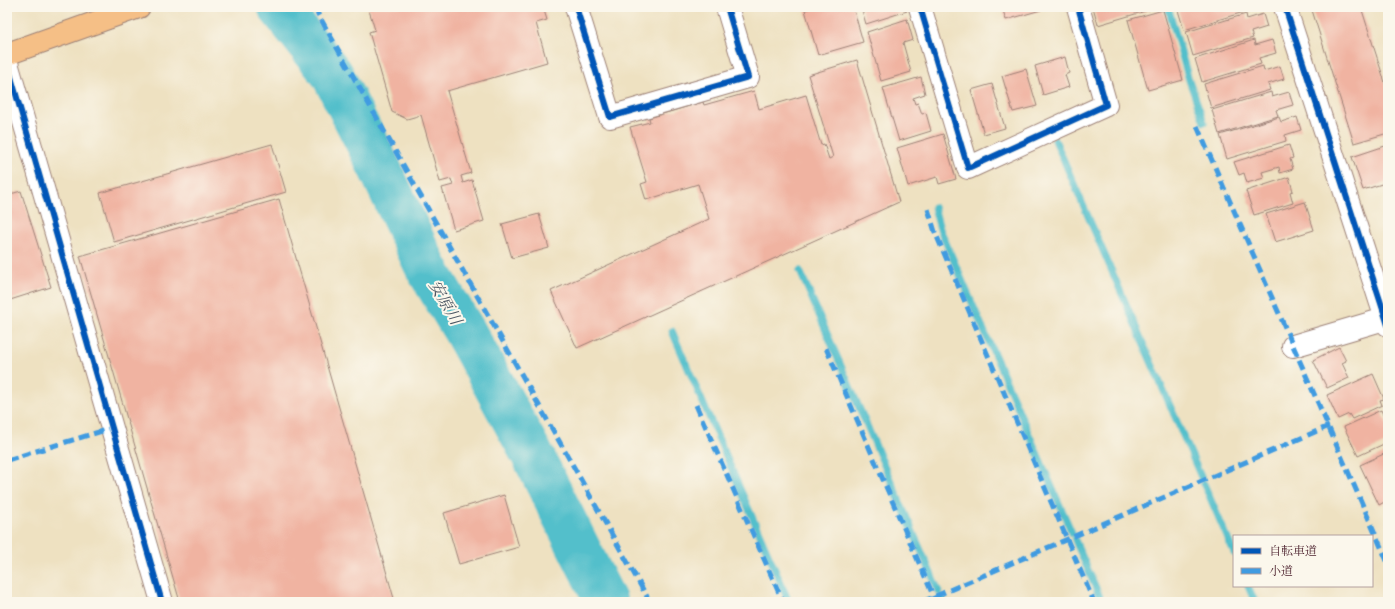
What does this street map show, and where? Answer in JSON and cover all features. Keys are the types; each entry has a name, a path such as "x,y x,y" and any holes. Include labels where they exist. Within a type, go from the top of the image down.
{"main road":[{"path":"7,54 139,7"}],"street":[{"path":"576,7 610,117 748,77 727,7"},
{"path":"920,7 968,168 1106,105 1078,7"},
{"path":"1285,7 1387,321 1294,346"},
{"path":"7,63 162,602"}],"building":[{"path":"368,7 543,7 547,20 536,23 547,62 447,91 471,173 461,176 463,183 472,180 484,221 454,230 442,188 453,185 451,179 440,182 421,115 407,119 392,112 369,32 375,30"},
{"path":"814,7 853,7 863,42 818,55 805,10"},
{"path":"861,7 905,7 907,11 866,24"},
{"path":"1002,7 1040,7 1041,10 1006,20"},
{"path":"1093,7 1159,7 1098,25"},
{"path":"1177,7 1242,7 1244,12 1184,30"},
{"path":"1311,7 1361,7 1388,92 1388,133 1354,143"},
{"path":"1163,10 1183,80 1148,90 1128,20"},
{"path":"1246,14 1247,19 1263,14 1267,27 1251,32 1253,38 1193,56 1186,32"},
{"path":"907,19 913,40 903,43 911,72 881,81 867,32"},
{"path":"1254,40 1255,45 1272,40 1276,53 1259,58 1261,64 1202,82 1195,59"},
{"path":"1065,57 1069,73 1065,75 1069,87 1043,95 1035,66"},
{"path":"857,60 899,202 577,348 551,291 709,219 698,184 646,200 641,184 647,182 630,127 650,122 649,118 703,102 704,105 754,91 759,109 806,95 821,145 824,144 829,159 833,157 808,75"},
{"path":"1263,66 1264,71 1280,66 1284,79 1268,84 1270,90 1211,108 1204,84"},
{"path":"1026,69 1037,106 1013,112 1002,76"},
{"path":"921,77 925,94 913,98 915,104 918,103 922,114 926,113 931,131 899,141 883,88"},
{"path":"992,84 1005,128 984,134 971,90"},
{"path":"1271,92 1272,97 1289,92 1293,105 1276,110 1278,116 1219,134 1212,110"},
{"path":"1279,117 1281,122 1297,117 1301,130 1285,135 1286,141 1227,159 1220,135"},
{"path":"943,134 956,179 939,184 937,177 908,186 897,148"},
{"path":"272,144 286,192 114,242 100,193"},
{"path":"1289,145 1293,158 1290,159 1293,169 1280,173 1279,167 1262,172 1264,178 1247,183 1244,173 1239,175 1234,162"},
{"path":"1388,145 1388,182 1363,190 1352,157"},
{"path":"1289,177 1293,191 1290,192 1293,203 1254,215 1246,191"},
{"path":"21,191 51,287 7,301 7,195"},
{"path":"279,199 395,602 180,602 80,256"},
{"path":"1305,202 1314,230 1275,242 1266,214"},
{"path":"539,214 549,248 512,258 502,224"},
{"path":"1339,347 1346,361 1342,363 1349,378 1327,388 1313,360"},
{"path":"1373,374 1384,399 1380,400 1382,405 1352,419 1349,414 1338,419 1327,395"},
{"path":"1381,410 1388,426 1388,442 1358,456 1344,427"},
{"path":"1388,452 1388,500 1379,505 1360,465"},
{"path":"504,495 519,547 459,564 444,513"}],"waterway":[{"name":"安原川","path":"279,7 332,74 380,169 427,269 465,332 534,458 606,602"},
{"path":"1168,7 1189,80 1204,122"},
{"path":"1055,140 1201,477"},
{"path":"934,207 940,229 1072,533"},
{"path":"800,271 939,592"},
{"path":"672,331 789,602"},
{"path":"1204,484 1233,551"},
{"path":"1075,540 1102,602"},
{"path":"1248,587 1255,602"},
{"path":"942,598 944,602"}],"marked path":[{"path":"314,7 650,602"},
{"path":"1197,126 1388,563"},
{"path":"928,209 935,232 1094,602"},
{"path":"826,348 936,602"},
{"path":"696,405 783,602"},
{"path":"922,602 1329,426"},
{"path":"7,460 112,428"}],"cycle path":[{"path":"576,7 610,117 748,77 727,7"},
{"path":"920,7 968,168 1106,105 1078,7"},
{"path":"1285,7 1388,325"},
{"path":"7,63 162,602"}]}
